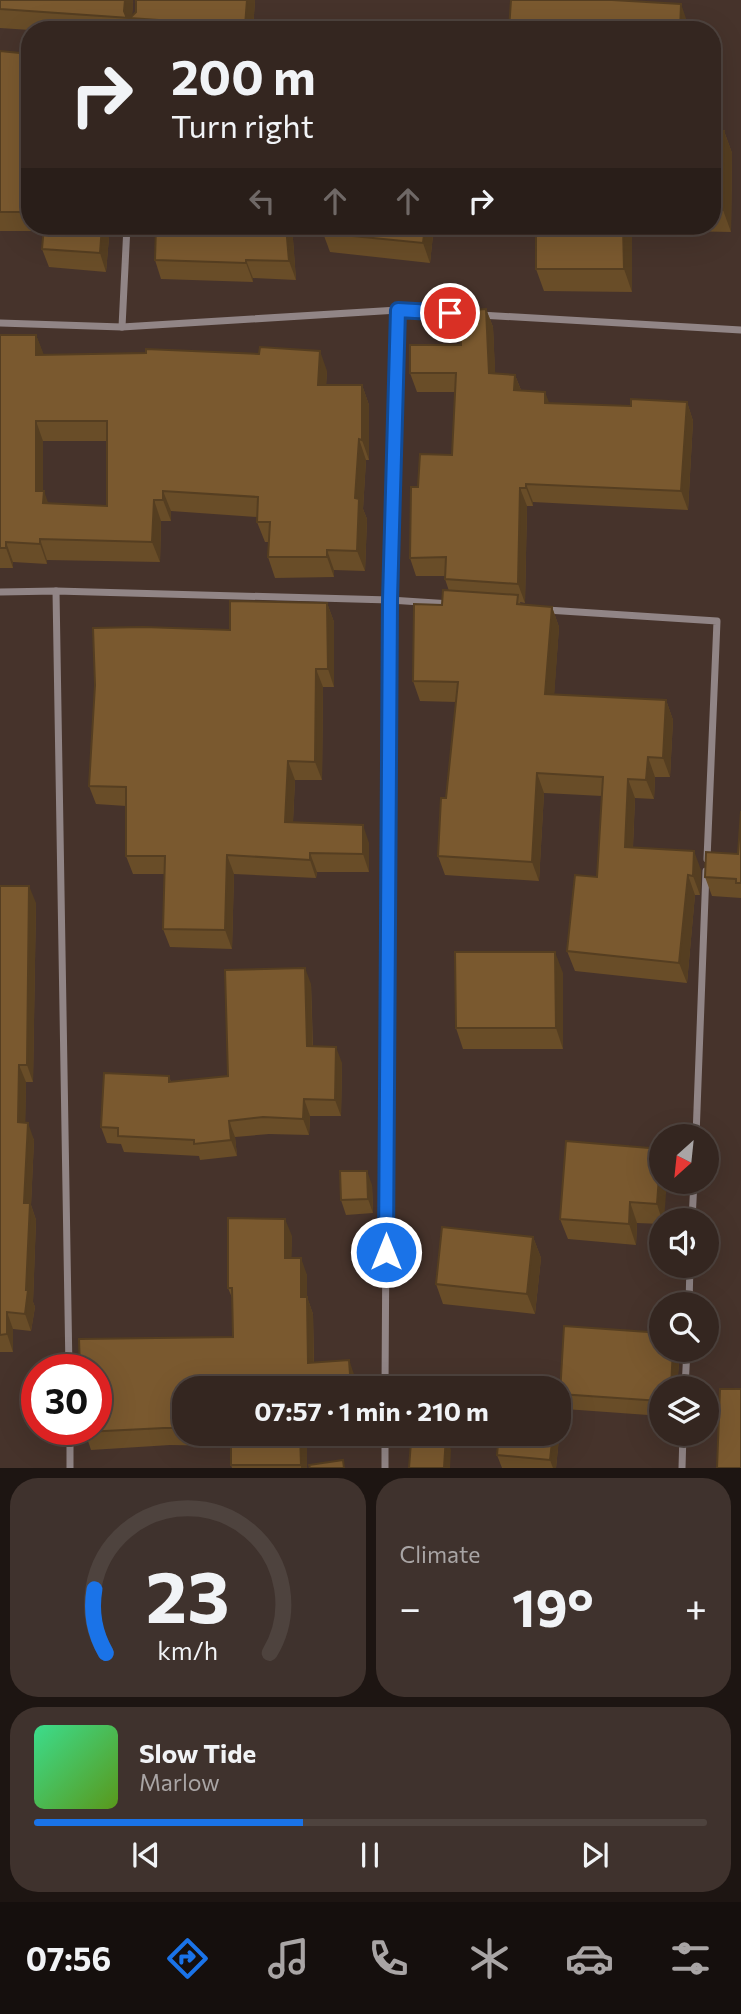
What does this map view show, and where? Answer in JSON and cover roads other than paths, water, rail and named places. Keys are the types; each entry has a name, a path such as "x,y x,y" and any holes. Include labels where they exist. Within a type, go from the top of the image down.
{"street":[{"path":"122,327 127,235"},
{"path":"385,1376 390,600 398,310"},
{"path":"0,323 122,327 398,310 741,330"},
{"path":"56,591 69,1354"},
{"path":"0,592 56,591 390,600 458,605"},
{"path":"540,610 717,621 696,1124"},
{"path":"70,1445 70,1468"},
{"path":"385,1446 385,1468"},
{"path":"682,1468 683,1446"}]}
